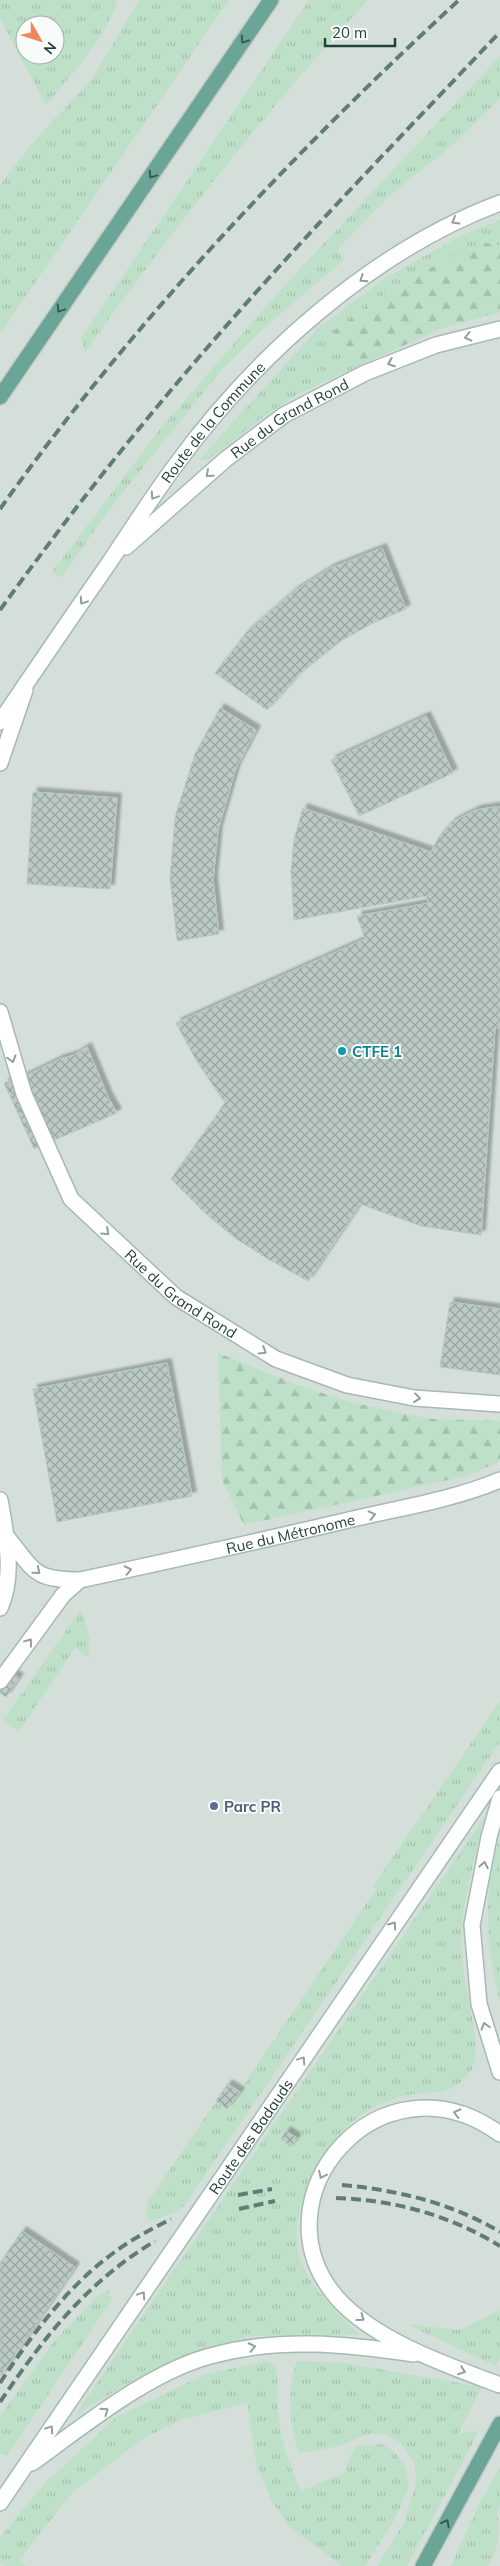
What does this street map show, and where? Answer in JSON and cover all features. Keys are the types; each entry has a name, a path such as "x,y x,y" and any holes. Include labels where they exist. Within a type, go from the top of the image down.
{"main road":[{"path":"0,397 271,0"},
{"name":"Route de la Commune","path":"0,722 175,465 246,380 321,308 402,252 462,217 500,203"},
{"name":"Rue du Grand Rond","path":"110,561 226,458 284,415 374,369 436,345 500,329"},
{"path":"0,763 27,682"},
{"name":"Rue du Grand Rond","path":"0,1012 12,1060 24,1094 71,1199 176,1297 276,1359 347,1385 414,1398 500,1404"},
{"name":"Rue du Métronome","path":"7,1537 41,1576 53,1580 80,1580 477,1490 500,1480"},
{"path":"0,1500 7,1537 7,1579 4,1600 0,1608"},
{"name":"Rue du Métronome","path":"0,1681 63,1595 80,1580"},
{"name":"Route des Badauds","path":"0,2503 500,1771"},
{"path":"500,1798 489,1837 472,1925 479,2004 500,2072"},
{"path":"500,2134 462,2113 432,2108 404,2109 374,2120 359,2128 343,2142 328,2163 315,2189 310,2218 311,2242 317,2262 327,2283 338,2299 360,2318 423,2356 500,2385"},
{"path":"22,2470 124,2398 173,2371 212,2355 262,2345 313,2343 366,2347 423,2356"},
{"path":"423,2566 500,2424"}],"shaded area":[{"path":"0,0 500,0 500,2566 0,2566"}],"green space":[{"path":"0,0 117,0 113,13 97,41 46,105 25,65 65,65 65,15 15,15 15,47 0,19"},
{"path":"139,0 229,0 0,334 0,185 30,146 92,79"},
{"path":"309,0 368,0 293,85 221,172 85,352 81,338"},
{"path":"500,56 500,98 456,142 389,196 337,250 345,259 268,324 220,372 111,507 61,578 52,572 161,428 282,288"},
{"path":"500,220 500,246 483,242 400,283 333,331 363,364 298,394 262,418 208,460 199,460 317,329 384,279 462,235"},
{"path":"483,242 500,246 500,312 440,329 363,364 333,331 400,283"},
{"path":"218,1353 298,1385 350,1402 431,1419 500,1421 500,1461 467,1476 244,1525 222,1480"},
{"path":"81,1609 90,1638 89,1658 75,1648 19,1731 3,1720"},
{"path":"500,1701 500,1742 184,2206 173,2213 150,2222 146,2217 149,2200 216,2101 227,2109 239,2092 376,1889 373,1886"},
{"path":"485,1816 468,1886 462,1939 463,1970 474,2029 475,2057 471,2070 465,2078 452,2088 441,2092 413,2094 396,2098 372,2108 352,2122 323,2157 303,2199 298,2221 297,2242 305,2271 318,2291 360,2335 248,2336 187,2356 132,2381 75,2415"},
{"path":"500,1836 500,2003 489,1940 488,1899 494,1858"},
{"path":"112,2288 107,2295 113,2298 8,2455 0,2454 0,2416 55,2340 98,2295"},
{"path":"500,2310 500,2357 495,2366 407,2324 460,2330"},
{"path":"268,2361 276,2367 278,2413 283,2443 301,2491 344,2473 355,2446 382,2444 395,2452 406,2468 409,2486 395,2519 365,2566 342,2566 290,2527 271,2500 256,2463 247,2403 184,2419 145,2437 73,2492 19,2560 26,2566 5,2566 0,2562 0,2538 44,2484 115,2418 206,2374"},
{"path":"297,2361 345,2363 482,2387 458,2434 472,2431 478,2433 407,2566 377,2566 403,2525 416,2484 415,2465 401,2443 386,2434 368,2434 339,2446 299,2454 293,2432 290,2408 291,2383"},
{"path":"500,2468 500,2509 497,2508 498,2539 491,2559 487,2566 451,2566 479,2504"}],"building":[{"path":"382,548 406,609 373,623 339,642 298,675 267,710 215,673 247,632 294,591 331,568"},
{"path":"220,708 256,730 236,768 218,830 213,880 219,934 177,941 170,878 175,817 195,754"},
{"path":"426,716 453,773 359,816 331,760"},
{"path":"33,792 117,798 110,889 27,884"},
{"name":"CTFE 1","path":"500,807 500,1027 495,1028 481,1235 421,1226 360,1204 308,1281 235,1238 205,1213 171,1179 225,1103 196,1060 176,1023 365,939 357,916 429,903 426,896 294,920 291,871 294,839 303,808 431,852 440,835 452,822 476,810"},
{"path":"87,1047 108,1097 117,1113 34,1149 4,1083 19,1079 60,1059 74,1055"},
{"path":"450,1302 500,1309 500,1375 440,1367"},
{"path":"167,1363 192,1496 57,1522 33,1389"},
{"path":"0,1665 19,1678 6,1697 0,1693"},
{"path":"228,2084 240,2092 227,2109 216,2101"},
{"path":"286,2131 297,2138 291,2146 281,2139"},
{"path":"22,2231 75,2267 0,2377 0,2263"}],"railway":[{"path":"0,509 104,372 216,242 335,119 459,0"},
{"path":"0,610 106,470 211,343 333,208 500,32"},
{"path":"342,2185 404,2194 463,2213 500,2232"},
{"path":"238,2195 272,2189"},
{"path":"336,2198 379,2202 421,2211 461,2226 500,2246"},
{"path":"239,2209 275,2201"},
{"path":"0,2383 37,2330 79,2282 119,2249 140,2235 171,2219"},
{"path":"0,2402 33,2355 68,2312 108,2274 155,2241"}],"place":[{"name":"CTFE 1","path":"342,1051"},
{"name":"Parc PR","path":"214,1806"}]}
